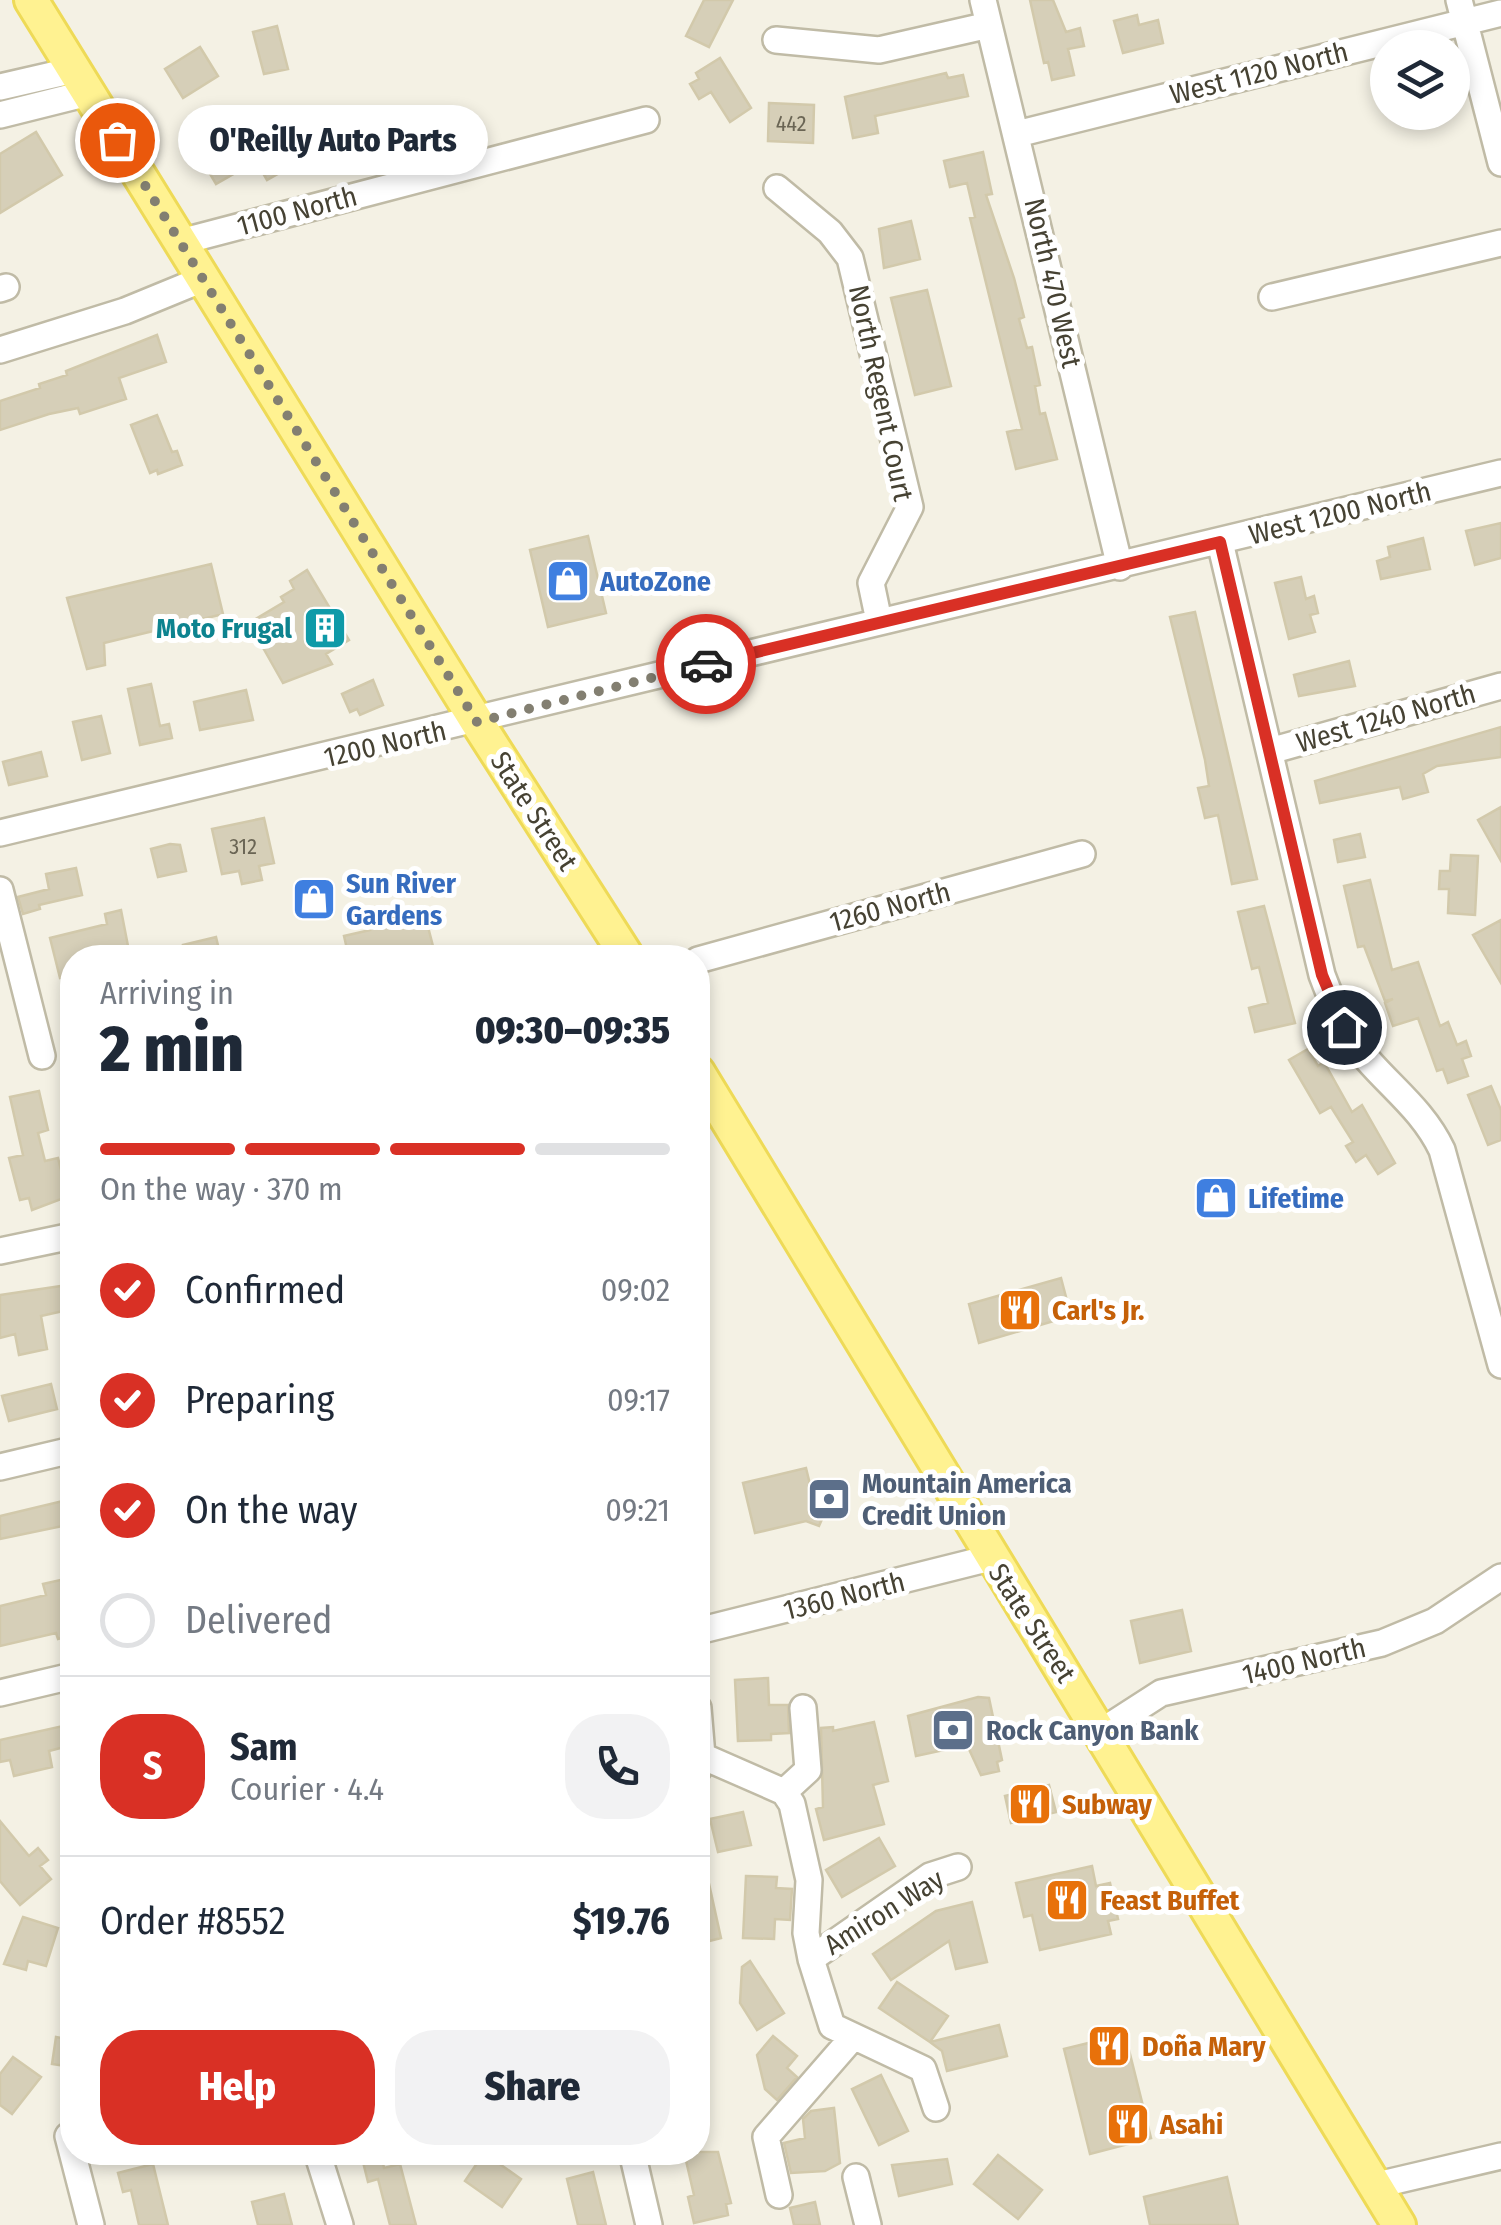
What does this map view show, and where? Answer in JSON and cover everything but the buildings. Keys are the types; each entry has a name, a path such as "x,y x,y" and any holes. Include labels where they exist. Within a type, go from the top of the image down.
{"main road":[{"name":"State Street","path":"31,0 477,722 620,945"},
{"name":"State Street","path":"710,1092 1399,2225"}],"street":[{"path":"1461,11 1501,163"},
{"name":"West 1120 North","path":"1017,134 1461,11 1501,13"},
{"path":"776,40 878,50 986,12"},
{"name":"North 470 West","path":"986,12 1120,567"},
{"path":"0,87 81,82"},
{"path":"0,115 81,82"},
{"name":"1100 North","path":"180,242 646,120"},
{"name":"North Regent Court","path":"777,188 830,232 850,258 910,507 871,583 879,620"},
{"path":"1272,297 1501,243"},
{"path":"0,350 125,311 203,280"},
{"name":"West 1200 North","path":"1120,567 1501,473"},
{"path":"1220,542 1332,1004 1362,1054 1430,1124 1442,1150 1499,1365"},
{"name":"1200 North","path":"0,834 477,722 879,620 1120,567"},
{"name":"West 1240 North","path":"1270,752 1501,686"},
{"name":"1260 North","path":"710,957 1082,854"},
{"path":"0,890 42,1056"},
{"path":"0,1251 60,1238"},
{"path":"0,1467 60,1453"},
{"name":"1360 North","path":"710,1628 990,1558"},
{"name":"1400 North","path":"1102,1731 1161,1693 1382,1643 1435,1621 1501,1576"},
{"path":"0,1693 60,1679"},
{"path":"784,1792 808,1770 804,1708"},
{"path":"710,1766 784,1792 792,1804 809,1880 806,1933 832,2026 922,2069 936,2108"},
{"name":"Amiron Way","path":"811,1958 930,1876 958,1868"},
{"path":"779,2194 766,2137 853,2037"},
{"path":"1373,2186 1501,2156"},
{"path":"75,2165 90,2225"},
{"path":"321,2165 340,2225"},
{"path":"635,2165 650,2225"},
{"path":"856,2177 868,2225"}],"way so far":[{"path":"117,140 477,722 706,664"}],"place":[{"name":"O'Reilly Auto Parts","path":"117,140"},
{"name":"AutoZone","path":"568,581"},
{"name":"Moto Frugal","path":"325,628"},
{"name":"Sun River Gardens","path":"314,899"},
{"name":"Lifetime","path":"1216,1198"},
{"name":"Carl's Jr.","path":"1020,1310"},
{"name":"Mountain America Credit Union","path":"829,1499"},
{"name":"Rock Canyon Bank","path":"953,1730"},
{"name":"Subway","path":"1030,1804"},
{"name":"Feast Buffet","path":"1067,1900"},
{"name":"Doña Mary","path":"1109,2046"},
{"name":"Asahi","path":"1128,2124"}],"route":[{"path":"706,664 1220,542 1322,975 1344,1027"}]}
